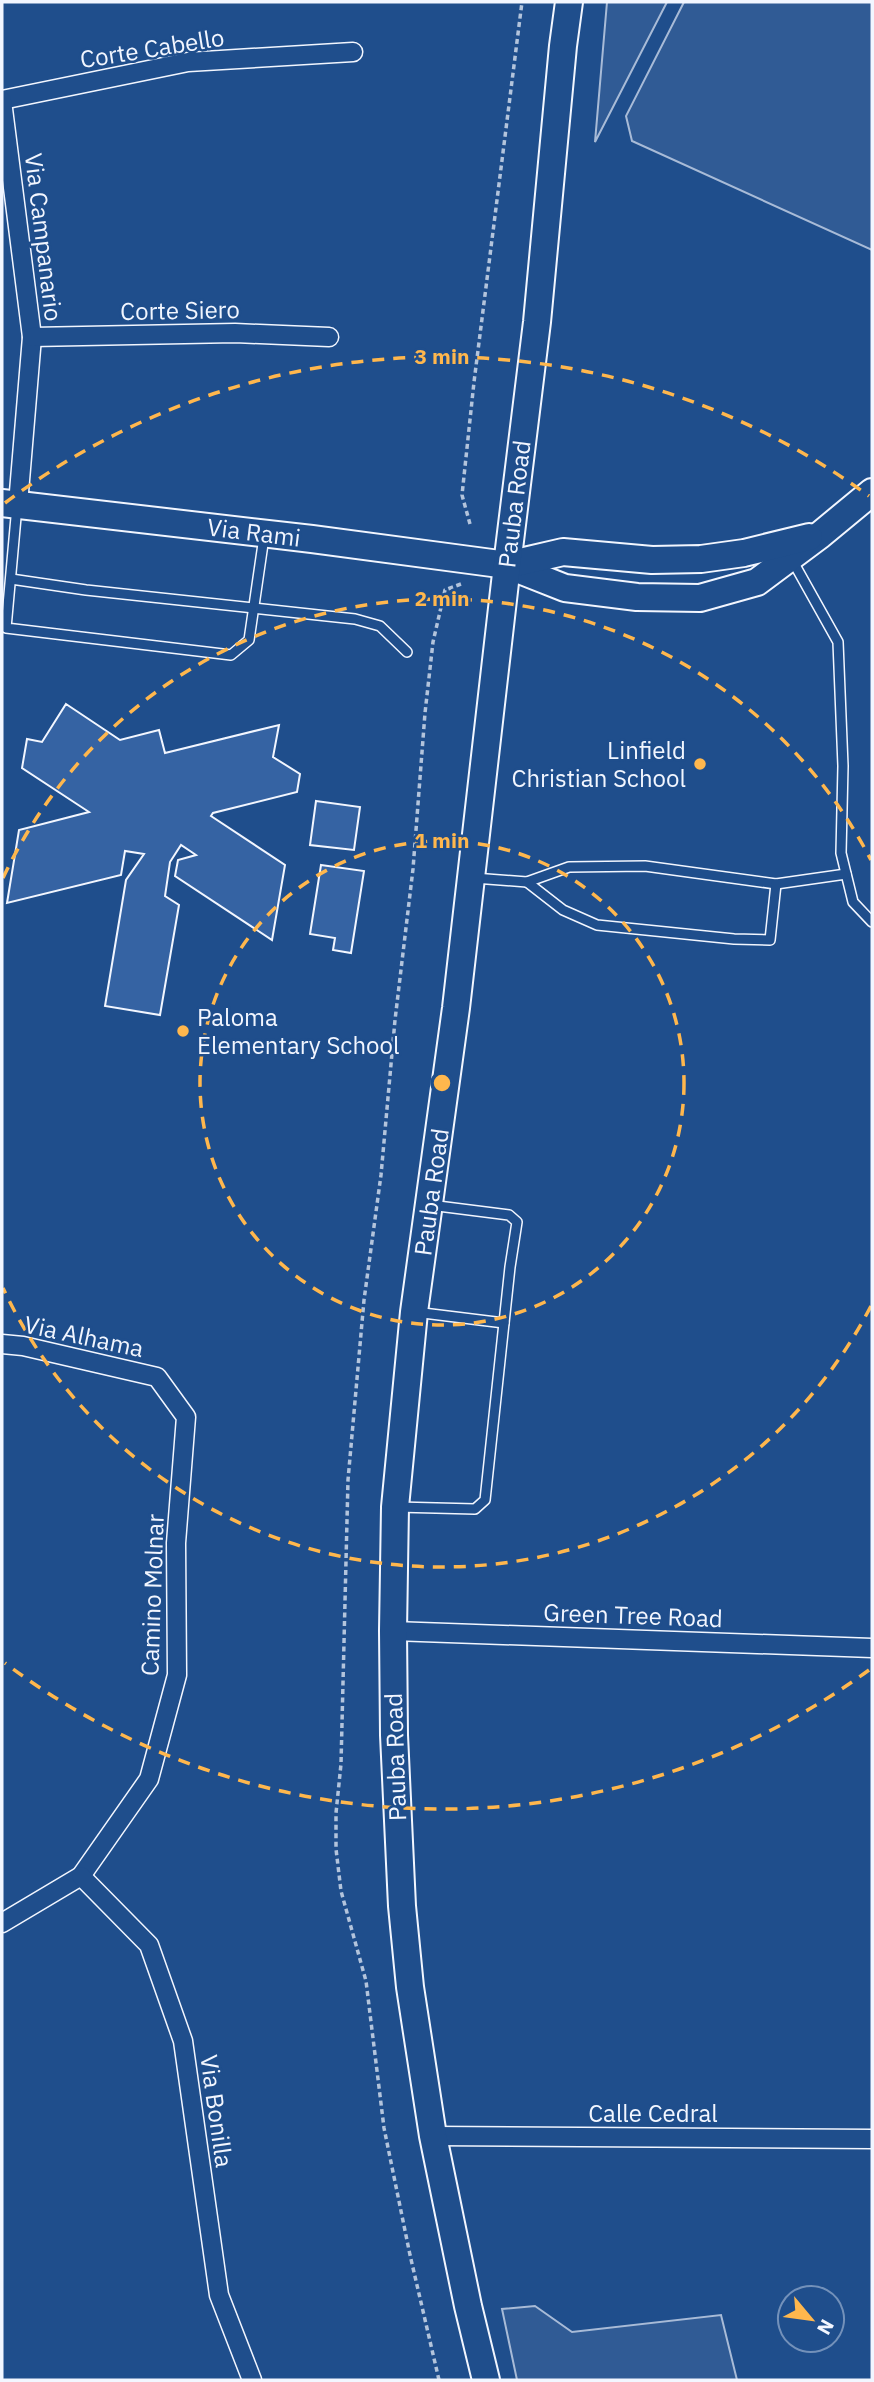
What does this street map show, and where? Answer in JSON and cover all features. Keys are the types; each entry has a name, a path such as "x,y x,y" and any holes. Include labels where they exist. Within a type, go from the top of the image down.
{"main road":[{"name":"Pauba Road","path":"486,2380 433,2136 410,1987 402,1906 394,1735 396,1507 414,1312 472,878 506,565 537,322 569,2"},
{"path":"506,565 565,588 637,597 700,598 757,582 872,492"},
{"name":"Via Rami","path":"10,503 506,565"},
{"path":"506,565 563,552 652,560 701,559 744,553 820,535"}],"street":[{"name":"Corte Cabello","path":"2,101 188,62 353,52"},
{"name":"Via Campanario","path":"2,101 32,337 10,503"},
{"name":"Corte Siero","path":"32,337 235,333 329,337"},
{"name":"Via Alhama","path":"2,1344 23,1346 157,1377"},
{"name":"Camino Molnar","path":"2,1923 81,1876 149,1779 177,1675 176,1543 186,1417 157,1377"},
{"name":"Green Tree Road","path":"393,1631 872,1647"},
{"name":"Via Bonilla","path":"81,1876 149,1945 183,2041 219,2295 252,2380"},
{"name":"Calle Cedral","path":"433,2136 872,2139"}],"lane":[{"path":"10,503 11,579 4,627 231,655 249,640 264,534"},
{"path":"790,557 838,642 843,766 841,853 853,902 872,922"},
{"path":"11,579 86,590 355,619 380,626 407,652"},
{"path":"472,878 527,882 569,867 645,866 776,884 846,874"},
{"path":"527,882 563,910 597,925 734,939 770,940 776,884"},
{"path":"396,1507 475,1509 485,1500 517,1222 509,1215 430,1205"},
{"path":"414,1312 504,1323"}],"path":[{"path":"471,524 462,495 463,482 522,2"}],"shaded area":[{"path":"607,2 667,2 595,142"},
{"path":"684,2 872,2 872,250 632,141 626,116"},
{"path":"535,2306 572,2332 721,2315 737,2380 517,2380 502,2309"}],"building":[{"path":"66,704 120,740 159,730 165,753 279,725 273,757 300,774 297,792 213,813 211,816 285,865 272,940 175,876 178,860 196,855 181,845 170,862 165,896 179,905 160,1015 105,1006 126,880 144,854 125,851 121,875 7,903 19,830 89,812 22,768 27,739 42,742"},
{"path":"316,801 360,807 354,850 310,845"},
{"path":"321,865 364,871 351,953 333,950 335,938 310,934"}],"place":[{"name":"Linfield Christian School","path":"700,764"},
{"name":"Paloma Elementary School","path":"183,1031"}]}
